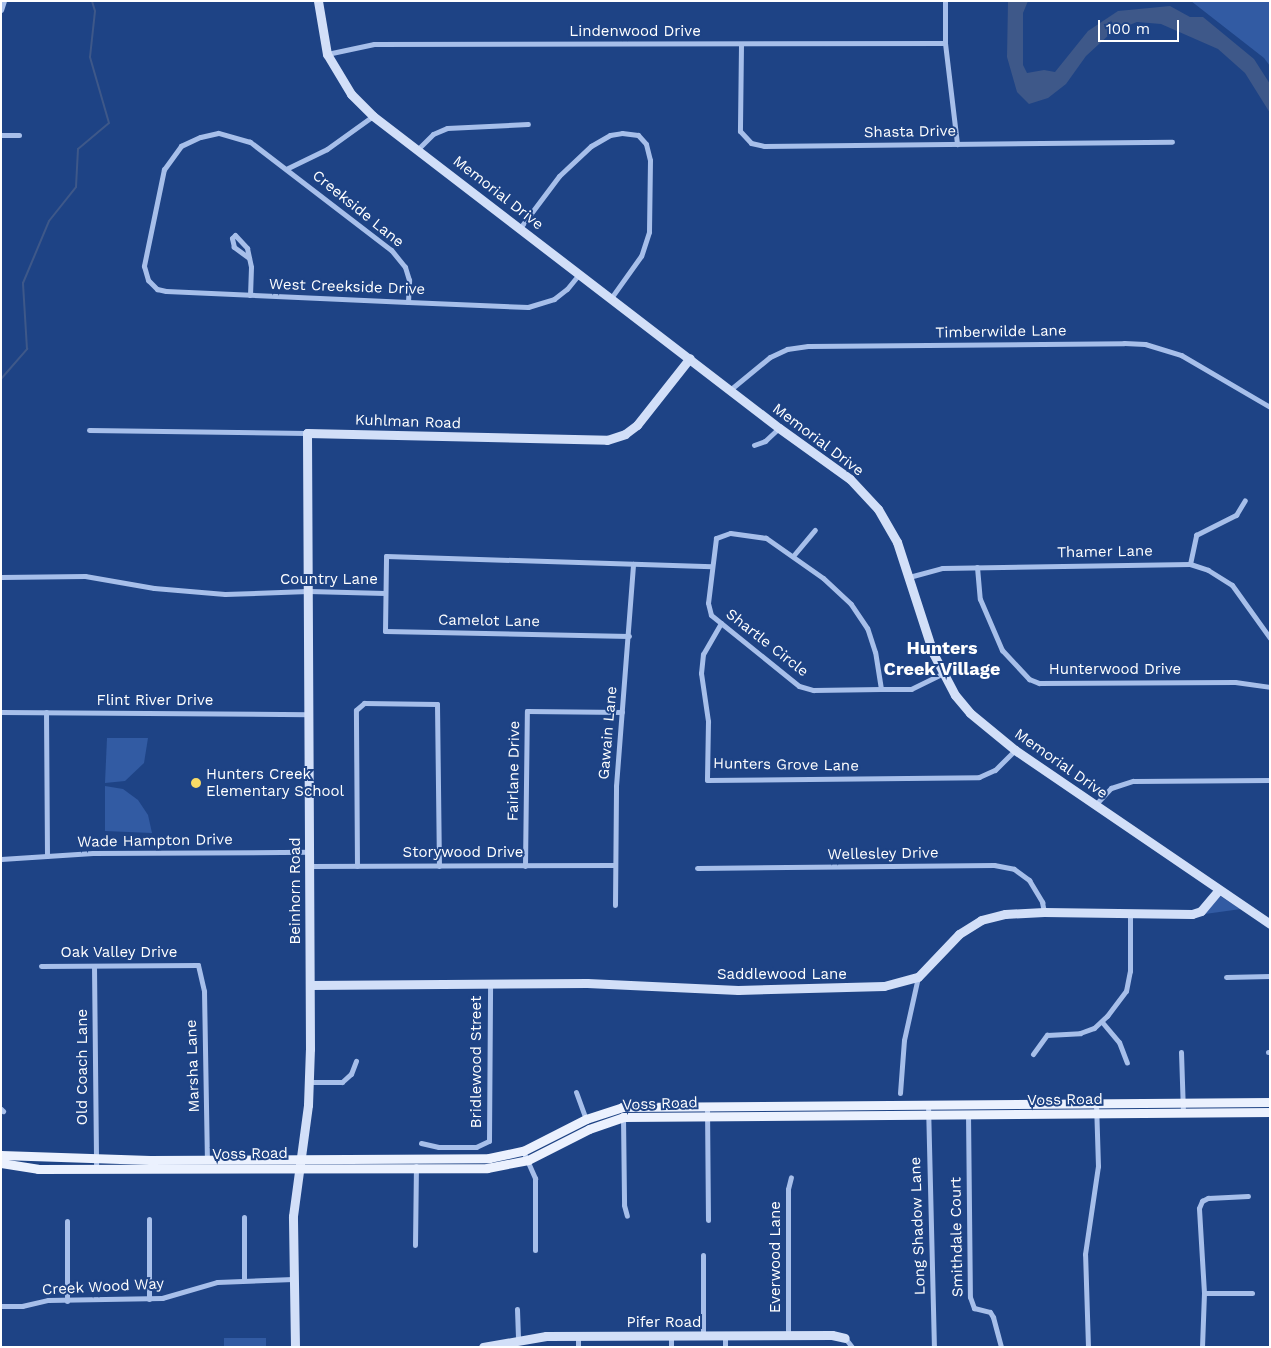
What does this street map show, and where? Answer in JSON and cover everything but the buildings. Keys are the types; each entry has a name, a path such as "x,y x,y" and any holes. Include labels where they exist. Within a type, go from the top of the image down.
{"main road":[{"name":"Voss Road","path":"1,1163 14,1167 96,1169 207,1164 416,1162 489,1158 524,1151 586,1119 622,1107 638,1106 768,1116 968,1115 1034,1114 1183,1102 1270,1102"},
{"name":"Voss Road","path":"416,1162 487,1168 528,1160 589,1129 623,1117 768,1106 1034,1103 1183,1113 1270,1112"},
{"path":"1034,1103 1034,1114"},
{"path":"838,1105 838,1115"},
{"path":"638,1106 638,1116"},
{"path":"768,1106 768,1116"},
{"name":"Voss Road","path":"1,1155 207,1164"}],"street":[{"path":"2,10 4,1"},
{"name":"Memorial Drive","path":"318,1 327,54 351,94 373,116 731,389 779,428 850,479 878,509 897,542 942,674 970,713 1015,750 1096,804 1218,891 1270,924"},
{"path":"945,1 945,43 957,144"},
{"name":"Lindenwood Drive","path":"327,54 374,44 741,45 945,43"},
{"name":"Shasta Drive","path":"741,45 740,131 751,143 764,146 1172,142"},
{"path":"288,168 327,148 373,116"},
{"path":"418,149 433,134 447,128 528,124"},
{"path":"520,228 559,176 591,146 610,135 622,132 638,135 646,144 650,160 649,232 640,256 611,298"},
{"name":"Creekside Lane","path":"148,240 164,169 172,156 190,141 218,133 240,138 288,168 398,258 409,280 408,302"},
{"path":"1,135 19,135"},
{"name":"West Creekside Drive","path":"148,240 145,274 157,289 528,307 554,299 567,290 579,274"},
{"path":"249,258 250,295"},
{"name":"Timberwilde Lane","path":"731,389 770,357 787,349 808,346 1124,343 1145,344 1181,355 1270,407"},
{"name":"Kuhlman Road","path":"89,430 607,440 625,434 637,425 690,358"},
{"path":"754,445 764,441 779,428"},
{"name":"Beinhorn Road","path":"295,1347 293,1216 309,1082 310,852 306,433"},
{"path":"1190,564 1196,535 1236,515 1246,500"},
{"path":"793,556 815,530"},
{"name":"Shartle Circle","path":"880,689 872,644 851,604 793,556 766,538 730,533 716,538 709,609 721,623 806,689 880,689 921,686 942,674"},
{"name":"Country Lane","path":"1,577 85,576 154,588 225,594 308,591 385,593 386,556 712,566"},
{"name":"Gawain Lane","path":"615,905 616,786 629,636 633,564"},
{"name":"Thamer Lane","path":"909,577 942,568 1190,564 1208,570 1232,585 1270,638"},
{"name":"Hunterwood Drive","path":"977,567 982,604 1002,650 1029,679 1039,683 1235,682 1270,687"},
{"name":"Camelot Lane","path":"385,593 385,631 629,636"},
{"name":"Hunters Grove Lane","path":"721,623 703,654 702,673 708,721 707,780 979,777 995,770 1015,750"},
{"path":"357,866 356,710 364,703 407,703 437,704 439,708 439,866"},
{"name":"Fairlane Drive","path":"525,866 527,711 622,712"},
{"name":"Flint River Drive","path":"1,712 308,714"},
{"path":"46,712 46,856"},
{"path":"1096,804 1111,788 1133,781 1270,780"},
{"name":"Wade Hampton Drive","path":"1,859 46,856 310,852"},
{"name":"Storywood Drive","path":"310,866 615,865"},
{"name":"Wellesley Drive","path":"697,868 994,865 1014,869 1029,880 1042,902 1044,912"},
{"path":"900,1093 904,1040 918,977 959,934 980,920 1005,914 1044,912 1192,914 1200,911 1218,891"},
{"path":"1033,1054 1047,1035 1080,1033 1102,1022 1129,983 1130,912"},
{"name":"Oak Valley Drive","path":"40,966 198,965"},
{"name":"Marsha Lane","path":"198,965 204,991 207,1164"},
{"name":"Old Coach Lane","path":"94,966 96,1169"},
{"path":"1226,977 1270,976"},
{"name":"Saddlewood Lane","path":"310,985 490,982 848,990 884,986 918,977"},
{"name":"Bridlewood Street","path":"421,1142 439,1147 476,1147 489,1141 490,982"},
{"path":"1102,1022 1119,1042 1127,1063"},
{"path":"1181,1052 1183,1113"},
{"path":"309,1082 342,1082 351,1074 356,1061"},
{"path":"576,1092 586,1119"},
{"name":"Long Shadow Lane","path":"928,1104 934,1347"},
{"path":"967,1104 968,1115"},
{"path":"1088,1347 1085,1254 1098,1166 1096,1108"},
{"path":"707,1111 708,1220"},
{"name":"Smithdale Court","path":"968,1115 970,1297 974,1308 990,1312 1001,1347"},
{"path":"623,1117 624,1205 627,1216"},
{"path":"524,1151 535,1178 536,1250"},
{"path":"415,1245 416,1162"},
{"path":"1,1169 14,1167"},
{"name":"Everwood Lane","path":"788,1336 788,1189 791,1177"},
{"path":"1202,1347 1204,1293 1199,1208 1202,1201 1208,1198 1248,1196"},
{"path":"244,1217 244,1280"},
{"path":"149,1219 150,1299"},
{"path":"66,1220 67,1301"},
{"path":"703,1255 703,1337"},
{"name":"Creek Wood Way","path":"1,1306 67,1301 150,1299 174,1296 217,1282 293,1279"},
{"path":"1204,1293 1252,1293"},
{"path":"516,1309 518,1339"},
{"path":"578,1336 578,1347"},
{"name":"Pifer Road","path":"483,1347 505,1344 518,1339 578,1336 671,1342 703,1337 725,1342 788,1336 845,1338"},
{"path":"845,1338 852,1347"}],"shaded area":[{"path":"1008,1 1028,1 1023,13 1023,65 1027,73 1044,70 1055,72 1088,31 1118,11 1170,6 1190,17 1203,17 1254,59 1270,84 1270,113 1245,73 1218,49 1161,24 1137,22 1112,32 1086,56 1066,84 1048,98 1029,104 1017,92 1007,57"},
{"path":"1191,1 1270,1 1270,66 1264,58"},
{"path":"107,738 148,738 144,763 125,781 105,783"},
{"path":"105,786 123,789 138,800 148,815 152,833 105,831"},
{"path":"1220,896 1241,909 1205,914"},
{"path":"224,1338 266,1338 266,1347 224,1347"}],"waterway":[{"path":"1,379 27,349 23,283 49,221 76,187 78,149 109,123 90,57 95,11 92,1"}],"place":[{"name":"Hunters Creek Elementary School","path":"196,783"}],"district":[{"name":"Hunters Creek Village","path":"942,660"}]}
